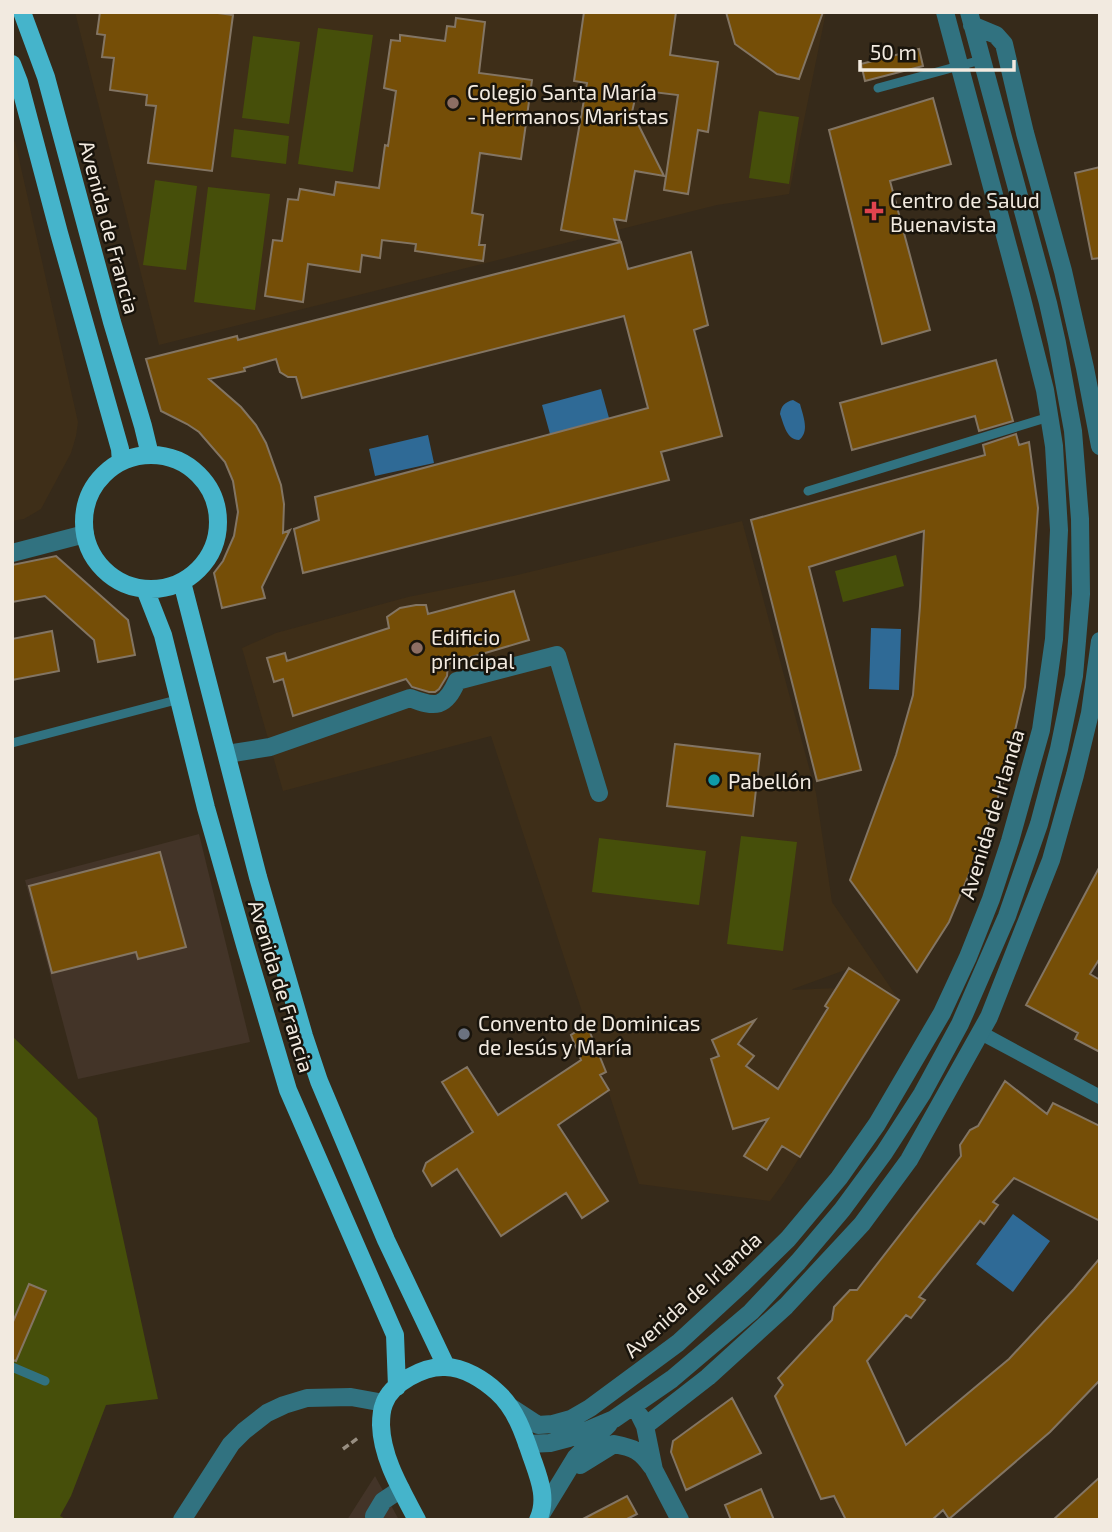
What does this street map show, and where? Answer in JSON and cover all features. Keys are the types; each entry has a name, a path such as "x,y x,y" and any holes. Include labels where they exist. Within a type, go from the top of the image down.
{"main road":[{"name":"Avenida de Francia","path":"22,12 46,77 111,322 150,455"},
{"path":"12,64 120,449 121,462"},
{"path":"150,455 172,458 192,469 207,485 216,506 218,528 213,550 200,568 182,582 145,589 128,586 113,578 100,566 90,551 84,517 95,485 107,472 121,462 150,455"},
{"name":"Avenida de Francia","path":"182,582 265,902 319,1081 386,1240 446,1366"},
{"name":"Avenida de Francia","path":"145,589 163,635 206,808 288,1090 395,1335 397,1387"},
{"path":"417,1520 385,1448 381,1424 384,1403 397,1387 412,1375 446,1366 461,1370 486,1383 512,1408 540,1483 543,1498 539,1518"}],"street":[{"name":"Avenida de Irlanda","path":"512,1408 538,1425 571,1419 590,1408 678,1343 788,1239 839,1178 877,1124 942,1013 991,899 1010,841 1041,730 1054,639 1059,530 1054,446 1045,390 1025,309 945,12"},
{"path":"527,1444 550,1443 569,1438 614,1419 672,1379 751,1311 798,1262 842,1210 884,1153 922,1094 960,1024 1007,916 1039,824 1070,701 1081,594 1080,519 1073,431 1057,343 970,19"},
{"path":"970,19 996,35 1004,44 1063,271 1100,446"},
{"path":"1040,276 1063,271"},
{"path":"12,553 85,534"},
{"path":"645,1426 693,1390 786,1307 862,1224 909,1160 981,1033 1001,990 1052,860 1075,775 1095,716 1100,641"},
{"path":"227,754 270,747 410,698 428,705 438,704 446,700 457,681 557,654 599,793"},
{"path":"981,1033 1100,1097"},
{"path":"672,1379 717,1369"},
{"path":"182,1520 231,1444 267,1413 307,1398 351,1397 384,1403"},
{"path":"634,1406 645,1426 654,1470"},
{"path":"539,1518 576,1457 614,1419"},
{"path":"563,1477 614,1444 631,1448 642,1453 654,1470 680,1520"},
{"path":"373,1516 383,1501 401,1489"}],"lane":[{"path":"878,88 981,60"},
{"path":"808,491 1049,417"},
{"path":"12,743 180,699"},
{"path":"12,1367 45,1381"}],"path":[{"path":"343,1449 358,1438"}],"shaded area":[{"name":"Colegio Santa María - Hermanos Maristas","path":"75,12 826,12 789,194 717,205 159,345"},
{"path":"15,141 78,422 71,453 41,509 24,519 12,521 12,143"},
{"path":"742,521 816,793 832,902 899,1000 770,1201 639,1184 491,736 283,791 242,648 276,633 408,597 513,576","holes":["848,969 837,988 792,990"]},
{"path":"199,834 250,1042 78,1079 25,880"},
{"path":"375,1476 399,1520 347,1520"}],"green space":[{"path":"318,28 373,35 353,172 298,164"},
{"path":"253,36 300,42 289,124 242,118"},
{"path":"759,111 799,117 789,184 749,178"},
{"path":"234,129 289,136 286,164 231,157"},
{"path":"155,180 197,186 186,270 143,265"},
{"path":"208,187 270,194 255,310 194,302"},
{"path":"896,555 904,586 843,602 835,571"},
{"path":"741,836 797,842 783,951 727,944"},
{"path":"599,838 706,851 699,905 592,892"},
{"path":"12,1036 97,1118 158,1399 106,1405 71,1496 60,1516 67,1520 12,1520"}],"water":[{"path":"601,389 609,418 550,434 542,405"},
{"path":"793,400 800,404 805,423 799,440 789,435 780,414 784,405"},
{"path":"428,435 434,463 375,476 369,449"},
{"path":"871,628 901,629 899,690 869,689"},
{"path":"1013,1214 1050,1241 1013,1292 976,1264"}],"building":[{"path":"100,12 210,12 233,15 212,171 148,163 156,106 146,105 147,95 110,90 114,58 102,57 105,35 97,34"},
{"path":"584,12 676,12 670,55 718,62 708,132 698,130 688,194 664,190 678,95 637,90 632,112 664,176 635,171 626,221 614,219 620,241 561,230 587,83 574,81"},
{"path":"726,12 823,12 799,79 777,74 735,44"},
{"path":"456,18 485,22 479,73 532,80 521,159 480,153 472,213 483,215 479,245 485,245 483,261 415,251 416,244 382,240 380,258 362,255 360,272 308,264 303,302 265,296 273,240 282,241 288,199 298,200 300,189 334,195 336,182 379,188 396,91 384,88 391,40 400,41 400,35 445,41 447,26 455,27"},
{"path":"919,49 923,66 865,81 861,64"},
{"name":"Centro de Salud Buenavista","path":"933,98 951,164 890,181 930,330 882,344 829,130"},
{"path":"1100,167 1100,258 1092,259 1075,173"},
{"path":"621,242 628,269 691,252 708,325 694,330 722,436 661,452 669,480 303,573 294,529 319,520 315,497 648,408 624,316 302,398 296,377 288,377 280,372 276,359 244,368 245,371 209,379 241,407 266,443 281,485 284,504 283,533 290,530 262,587 265,598 222,608 214,573 223,561 234,536 238,512 233,481 225,462 199,432 161,411 146,359 237,336 238,340"},
{"path":"996,360 1013,421 979,431 975,416 852,450 840,403"},
{"path":"1016,434 1019,445 1029,442 1038,508 1025,687 1003,783 978,853 949,922 917,972 850,880 896,755 913,695 924,531 809,567 861,770 817,781 751,520 985,455 983,445"},
{"path":"56,556 128,620 135,655 98,662 94,640 45,596 12,602 12,565"},
{"name":"Edificio principal","path":"514,591 529,640 448,664 447,676 435,692 412,687 406,679 293,716 283,679 274,682 267,658 285,653 287,661 389,628 387,617 400,608 426,605 428,614"},
{"path":"52,631 59,671 12,680 12,639"},
{"name":"Pabellón","path":"675,744 760,754 753,816 667,806"},
{"path":"160,852 186,947 138,959 136,952 52,973 29,886"},
{"path":"1100,866 1100,958 1090,974 1100,980 1100,1052 1075,1039 1078,1033 1026,1005"},
{"path":"849,968 899,1000 800,1157 782,1146 767,1170 744,1156 768,1119 733,1129 711,1059 719,1056 712,1040 755,1020 738,1044 754,1056 746,1066 778,1089 828,1008 825,1006"},
{"path":"587,1025 606,1072 600,1075 609,1090 558,1125 608,1201 582,1218 566,1193 501,1236 457,1169 432,1186 423,1171 426,1163 473,1132 442,1082 467,1067 498,1115 581,1060 571,1035"},
{"path":"1005,1081 1047,1114 1053,1103 1100,1126 1100,1221 1014,1178 993,1202 998,1205 984,1224 980,1221 919,1297 925,1300 911,1318 906,1315 867,1361 906,1445 1009,1359 1100,1258 1100,1380 1050,1432 949,1519 943,1510 932,1520 846,1520 834,1496 821,1499 775,1396 783,1385 778,1378 832,1320 834,1307 850,1290 857,1290 961,1156 960,1145 970,1130 978,1126"},
{"path":"29,1284 46,1291 16,1361 12,1360 12,1324"},
{"path":"732,1398 761,1453 686,1490 671,1452 673,1441"},
{"path":"1100,1477 1100,1520 1053,1520"},
{"path":"761,1489 774,1520 731,1520 725,1505"},
{"path":"627,1496 637,1514 625,1520 581,1520"}],"place":[{"name":"Colegio Santa María - Hermanos Maristas","path":"453,103"},
{"name":"Centro de Salud Buenavista","path":"874,211"},
{"name":"Edificio principal","path":"417,648"},
{"name":"Pabellón","path":"714,780"},
{"name":"Convento de Dominicas de Jesús y María","path":"464,1034"}]}
